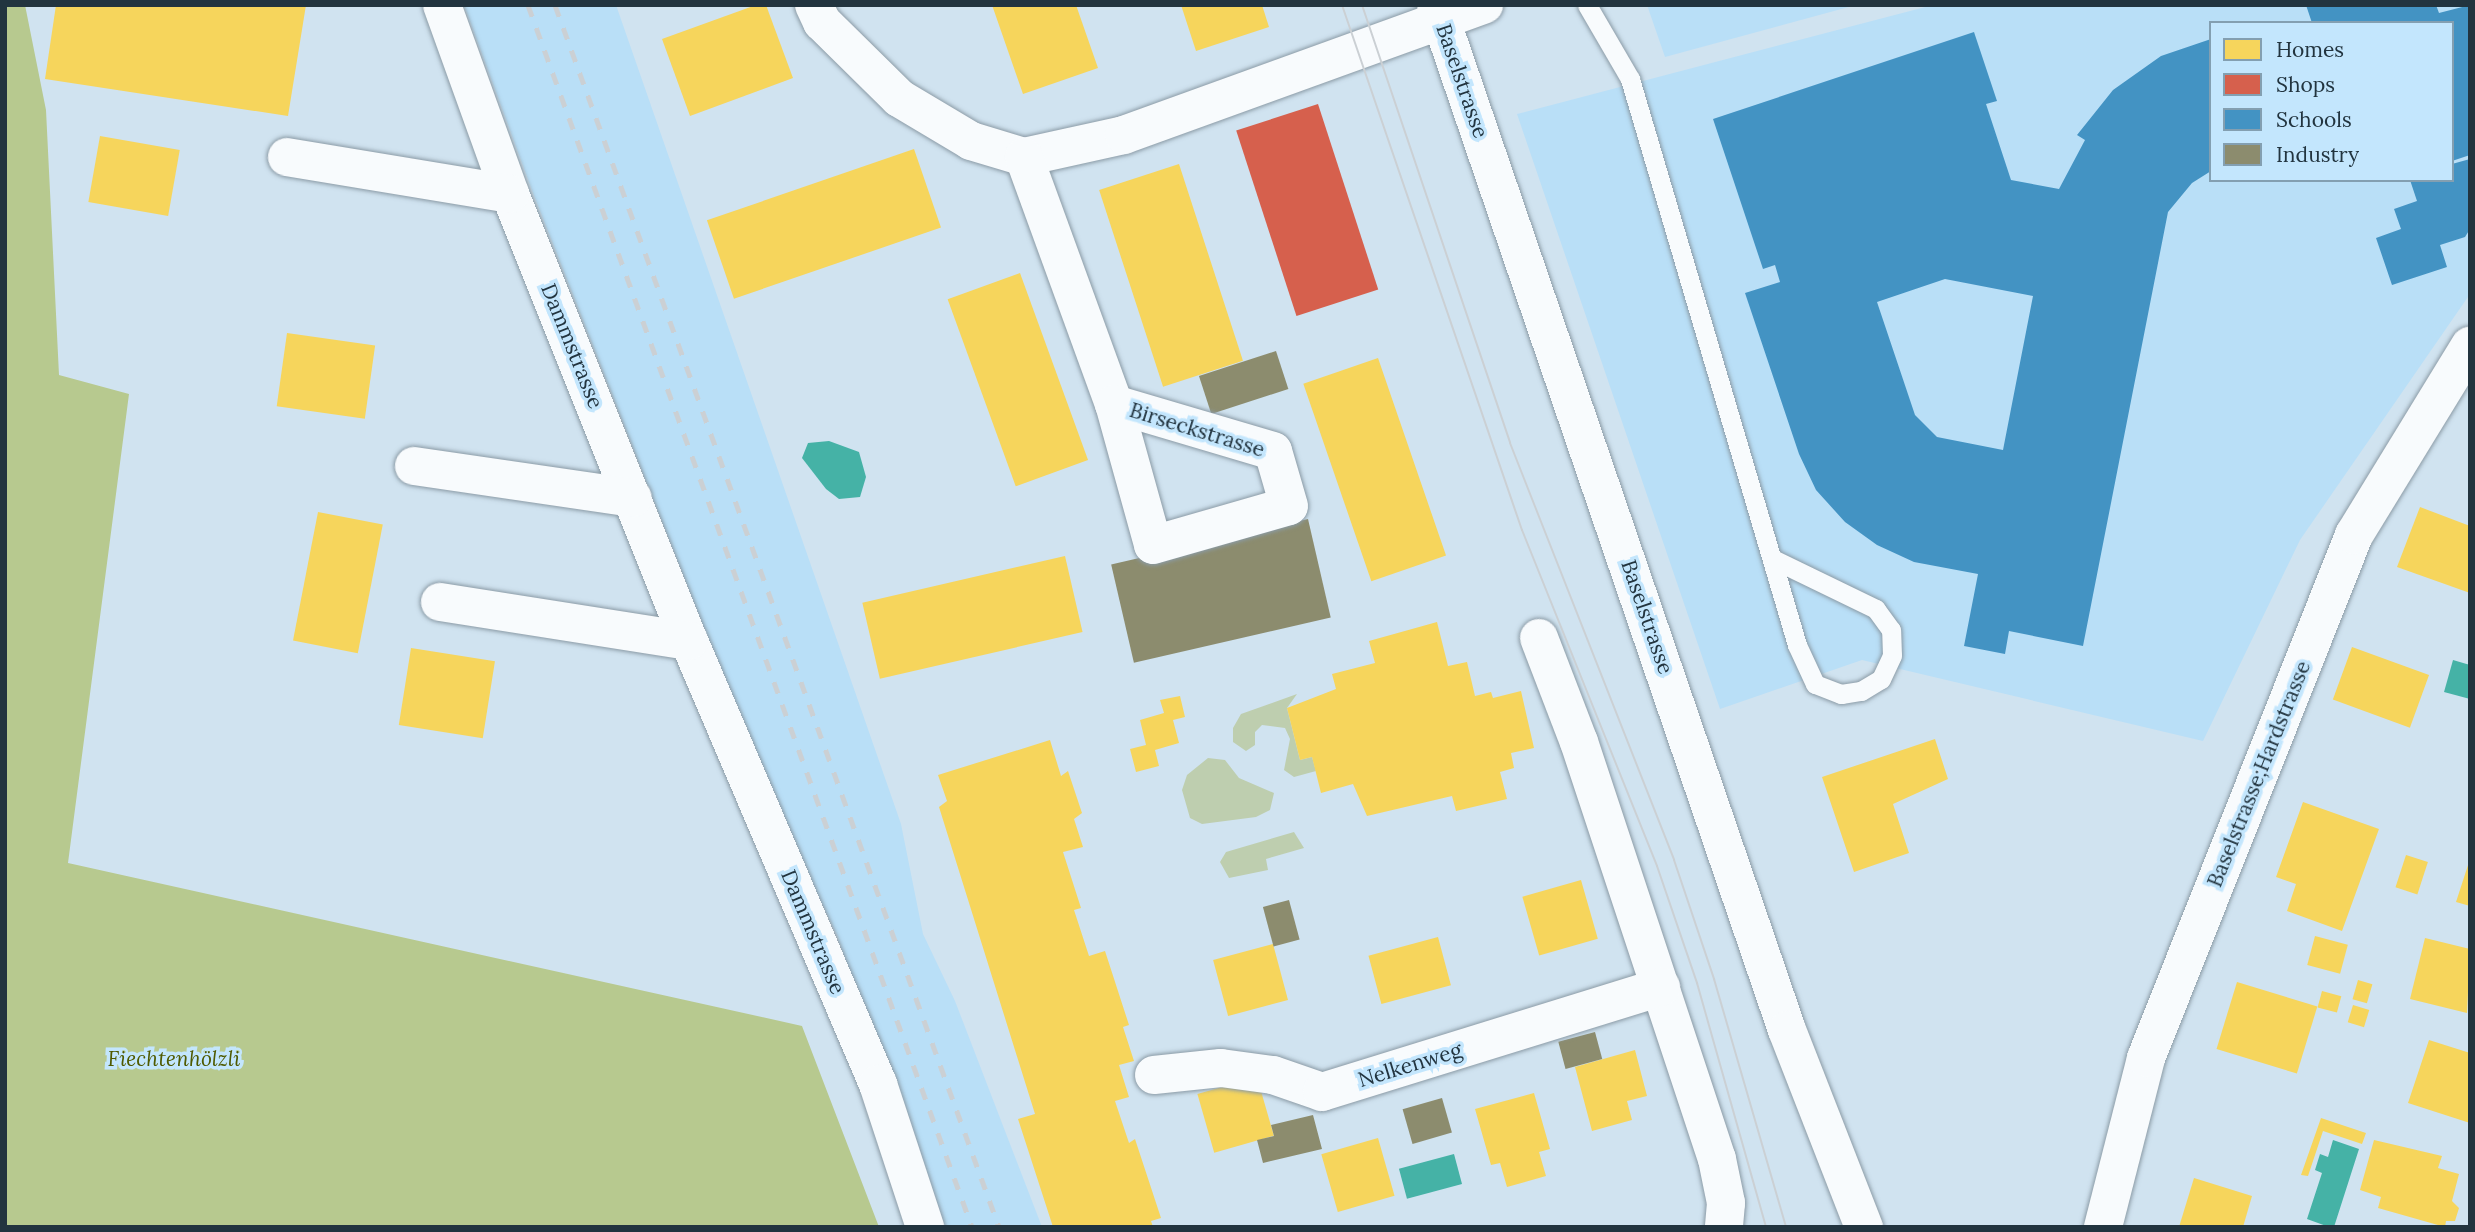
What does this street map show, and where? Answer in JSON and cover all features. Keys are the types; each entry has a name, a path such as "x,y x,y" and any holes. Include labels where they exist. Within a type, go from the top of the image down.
{"street":[{"name":"Dammstrasse","path":"442,5 510,194 689,640 877,1084 925,1227"},
{"path":"814,5 822,22 899,98 971,141 1024,157 1124,135 1439,13 1484,5"},
{"name":"Baselstrasse","path":"1439,13 1792,1043 1864,1227"},
{"path":"287,157 510,194"},
{"name":"Birseckstrasse","path":"1024,157 1114,404 1153,545 1289,506 1273,452 1114,404"},
{"name":"Baselstrasse;Hardstrasse","path":"2103,1227 2146,1058 2354,535 2470,346"},
{"path":"414,466 634,498"},
{"path":"440,602 689,640"},
{"path":"1539,638 1661,987 1717,1159 1725,1215"},
{"name":"Nelkenweg","path":"1154,1075 1221,1068 1273,1075 1322,1092 1661,987"}],"lane":[{"path":"1587,5 1630,79 1718,391 1773,559 1797,645 1815,684 1841,694 1861,691 1881,679 1892,655 1891,630 1876,609 1773,559"}],"shaded area":[{"path":"464,5 616,5 901,824 923,934 955,1001 1042,1227 927,1227 838,937 769,793 533,193"},
{"path":"1647,5 1856,5 1665,57"},
{"path":"1933,5 2470,5 2470,294 2300,540 2203,741 1862,660 1720,709 1517,114"},
{"path":"829,441 859,452 866,477 860,497 839,499 826,489 802,458 808,443"},
{"path":"2453,660 2470,665 2470,699 2444,692"},
{"path":"1297,694 1287,708 1300,760 1312,757 1316,771 1294,777 1284,770 1290,739 1285,728 1262,725 1255,732 1255,745 1246,751 1233,742 1233,728 1241,714"},
{"path":"1208,758 1225,760 1239,778 1274,793 1270,810 1256,817 1202,824 1190,818 1182,790 1187,775"},
{"path":"1294,832 1304,848 1266,859 1268,870 1229,878 1220,862 1226,852"},
{"path":"2333,1140 2359,1149 2334,1227 2329,1227 2307,1219 2322,1173 2315,1170 2320,1154 2328,1157"},
{"path":"1454,1154 1462,1184 1407,1199 1399,1169"}],"green space":[{"name":"Fiechtenhölzli","path":"5,5 25,5 46,110 59,375 129,394 68,863 802,1026 879,1227 5,1227"}],"building: Homes":[{"path":"56,5 306,5 288,116 45,79"},
{"path":"756,5 766,5 793,78 690,116 662,39"},
{"path":"992,5 1076,5 1098,68 1023,94"},
{"path":"1181,5 1262,5 1269,27 1196,51"},
{"path":"100,136 180,150 168,216 88,202"},
{"path":"914,149 941,227 734,299 707,220"},
{"path":"1179,164 1243,361 1163,387 1099,190"},
{"path":"1020,273 1088,460 1016,486 948,299"},
{"path":"287,333 375,345 365,419 277,406"},
{"path":"1378,358 1446,556 1371,581 1303,384"},
{"path":"2420,507 2470,526 2470,593 2397,567"},
{"path":"318,512 383,525 358,653 293,641"},
{"path":"1065,556 1083,632 880,679 862,603"},
{"path":"1437,622 1448,666 1467,662 1475,696 1491,692 1493,698 1521,691 1534,748 1511,753 1514,768 1500,772 1507,799 1456,811 1452,796 1367,816 1353,784 1321,793 1312,757 1300,760 1287,708 1336,689 1332,674 1375,663 1369,641"},
{"path":"2352,647 2429,675 2410,728 2333,700"},
{"path":"411,648 495,661 483,738 399,725"},
{"path":"1180,696 1185,717 1173,720 1179,743 1155,750 1159,766 1136,772 1130,749 1146,745 1140,720 1164,713 1160,700"},
{"path":"1935,739 1948,779 1893,804 1909,853 1854,872 1822,777"},
{"path":"1050,740 1061,776 1068,771 1082,813 1074,819 1083,847 1063,852 1081,908 1074,910 1089,956 1105,951 1129,1025 1123,1027 1134,1061 1119,1065 1129,1097 1115,1101 1129,1143 1135,1139 1161,1218 1151,1221 1153,1227 1053,1227 1018,1119 1035,1114 939,807 947,801 938,775"},
{"path":"2303,802 2379,829 2342,931 2287,911 2296,884 2276,877"},
{"path":"2406,855 2428,862 2417,894 2395,887"},
{"path":"2470,859 2470,906 2456,902"},
{"path":"1581,880 1598,939 1539,955 1522,897"},
{"path":"2315,936 2348,945 2340,974 2307,965"},
{"path":"1438,937 1451,985 1381,1004 1368,956"},
{"path":"2425,938 2470,949 2467,1013 2410,999"},
{"path":"1273,944 1288,1000 1228,1016 1213,960"},
{"path":"2358,980 2372,984 2367,1003 2352,999"},
{"path":"2237,982 2317,1007 2297,1074 2217,1049"},
{"path":"2322,991 2341,996 2337,1013 2318,1007"},
{"path":"2353,1005 2369,1010 2364,1027 2348,1022"},
{"path":"2429,1040 2470,1053 2470,1123 2408,1103"},
{"path":"1635,1050 1647,1096 1627,1101 1632,1120 1592,1131 1575,1067"},
{"path":"1257,1077 1274,1136 1214,1153 1197,1094"},
{"path":"1534,1093 1550,1149 1539,1152 1546,1176 1507,1187 1500,1163 1491,1165 1475,1109"},
{"path":"2321,1118 2366,1133 2362,1144 2323,1131 2308,1176 2301,1175"},
{"path":"1378,1138 1395,1196 1338,1212 1321,1154"},
{"path":"2374,1140 2442,1156 2438,1168 2459,1174 2452,1201 2459,1208 2455,1221 2446,1221 2445,1227 2378,1208 2381,1197 2360,1190"},
{"path":"2194,1178 2252,1196 2243,1227 2179,1227"}],"building: Shops":[{"path":"1318,104 1378,289 1296,316 1236,131"}],"building: Schools":[{"path":"2306,5 2436,5 2439,13 2470,5 2470,155 2454,160 2454,21 2311,21"},
{"path":"1974,32 1997,101 1986,104 2011,180 2059,189 2085,140 2077,135 2113,90 2161,56 2209,40 2209,172 2192,183 2168,212 2083,646 2009,631 2005,654 1964,646 1978,574 1914,562 1877,545 1845,522 1816,490 1799,454 1745,293 1780,282 1775,265 1763,269 1713,119","holes":["1945,279 2033,296 2003,450 1937,437 1915,415 1877,302"]},
{"path":"2470,159 2470,229 2465,237 2440,245 2447,267 2392,285 2376,238 2401,229 2394,209 2417,201 2411,182 2454,182 2454,163"}],"building: Industry":[{"path":"1276,351 1288,389 1211,414 1199,376"},
{"path":"1308,519 1331,617 1134,663 1111,564"},
{"path":"1289,900 1300,940 1274,947 1263,907"},
{"path":"1595,1032 1602,1059 1566,1069 1558,1042"},
{"path":"1442,1098 1452,1133 1413,1144 1403,1109"},
{"path":"1313,1115 1322,1149 1263,1163 1257,1140 1274,1136 1271,1125"}],"tram line":[{"path":"1342,5 1522,530 1657,866 1697,983 1766,1227"},
{"path":"1362,5 1510,443 1674,860 1714,979 1786,1227"}],"railway":[{"path":"528,5 972,1227"},
{"path":"555,5 999,1227"}]}
